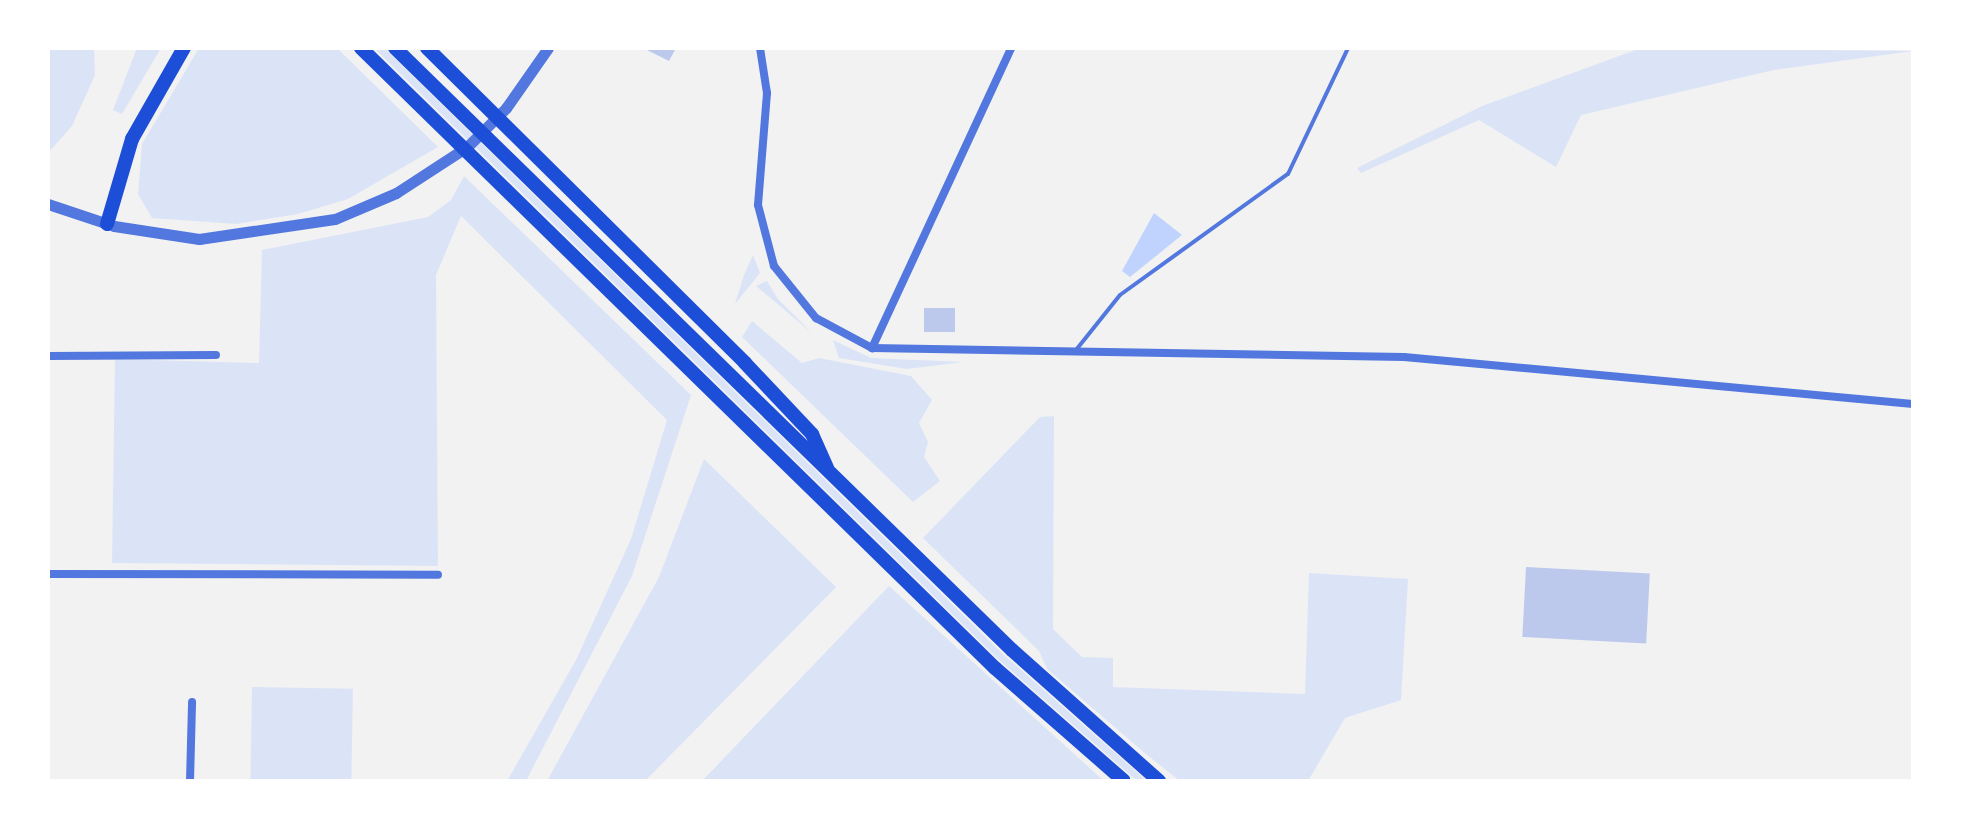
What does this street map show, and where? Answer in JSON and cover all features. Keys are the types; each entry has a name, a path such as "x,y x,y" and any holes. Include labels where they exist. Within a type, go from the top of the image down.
{"highway":[{"path":"107,224 132,139 184,48"},
{"path":"361,48 984,658 1124,781"},
{"path":"395,48 831,475 1159,781"},
{"path":"427,48 812,434 831,475"}],"street":[{"path":"48,204 107,224 199,239 308,227 375,203 450,160 498,117 548,48"},
{"path":"760,48 767,93 758,205 774,266 816,318 872,348 1482,362 1913,404"},
{"path":"872,348 1011,48"},
{"path":"48,356 216,355"},
{"path":"48,574 438,575"},
{"path":"190,781 192,702"}],"lane":[{"path":"1074,352 1120,295 1288,174 1348,48"}],"shaded area":[{"path":"48,48 94,48 95,75 72,126 48,153"},
{"path":"137,48 161,48 122,114 113,110"},
{"path":"199,48 337,48 438,147 348,199 298,214 236,224 152,218 138,194 142,144"},
{"path":"374,48 384,48 1004,655 1147,781 1137,781 999,660"},
{"path":"1641,48 1913,51 1774,70 1581,115 1556,167 1479,120 1361,173 1357,168 1482,106"},
{"path":"464,176 691,395 632,576 526,781 507,781 576,660 631,539 667,420 461,216 436,275 438,566 112,563 115,359 259,363 262,250 428,217 451,200"},
{"path":"753,255 760,273 735,304 744,275"},
{"path":"767,281 778,299 812,333 756,286"},
{"path":"752,321 802,363 819,358 911,376 932,400 919,423 928,442 924,457 940,481 913,502 742,337"},
{"path":"833,340 871,358 963,362 907,369 839,358"},
{"path":"1054,416 1053,629 1082,657 1113,658 1113,687 1305,694 1309,573 1408,579 1401,700 1345,718 1308,781 1180,781 1146,754 1047,669 1039,651 923,538 1040,417"},
{"path":"704,459 836,587 645,781 547,781 659,577"},
{"path":"889,586 1104,781 702,781"},
{"path":"252,687 353,689 351,781 250,781"}],"water":[{"path":"1154,213 1182,235 1130,277 1122,271"}],"building":[{"path":"643,48 676,48 669,61"},
{"path":"924,308 955,308 955,332 924,332"},
{"path":"1526,567 1650,573 1646,643 1522,637"}]}
